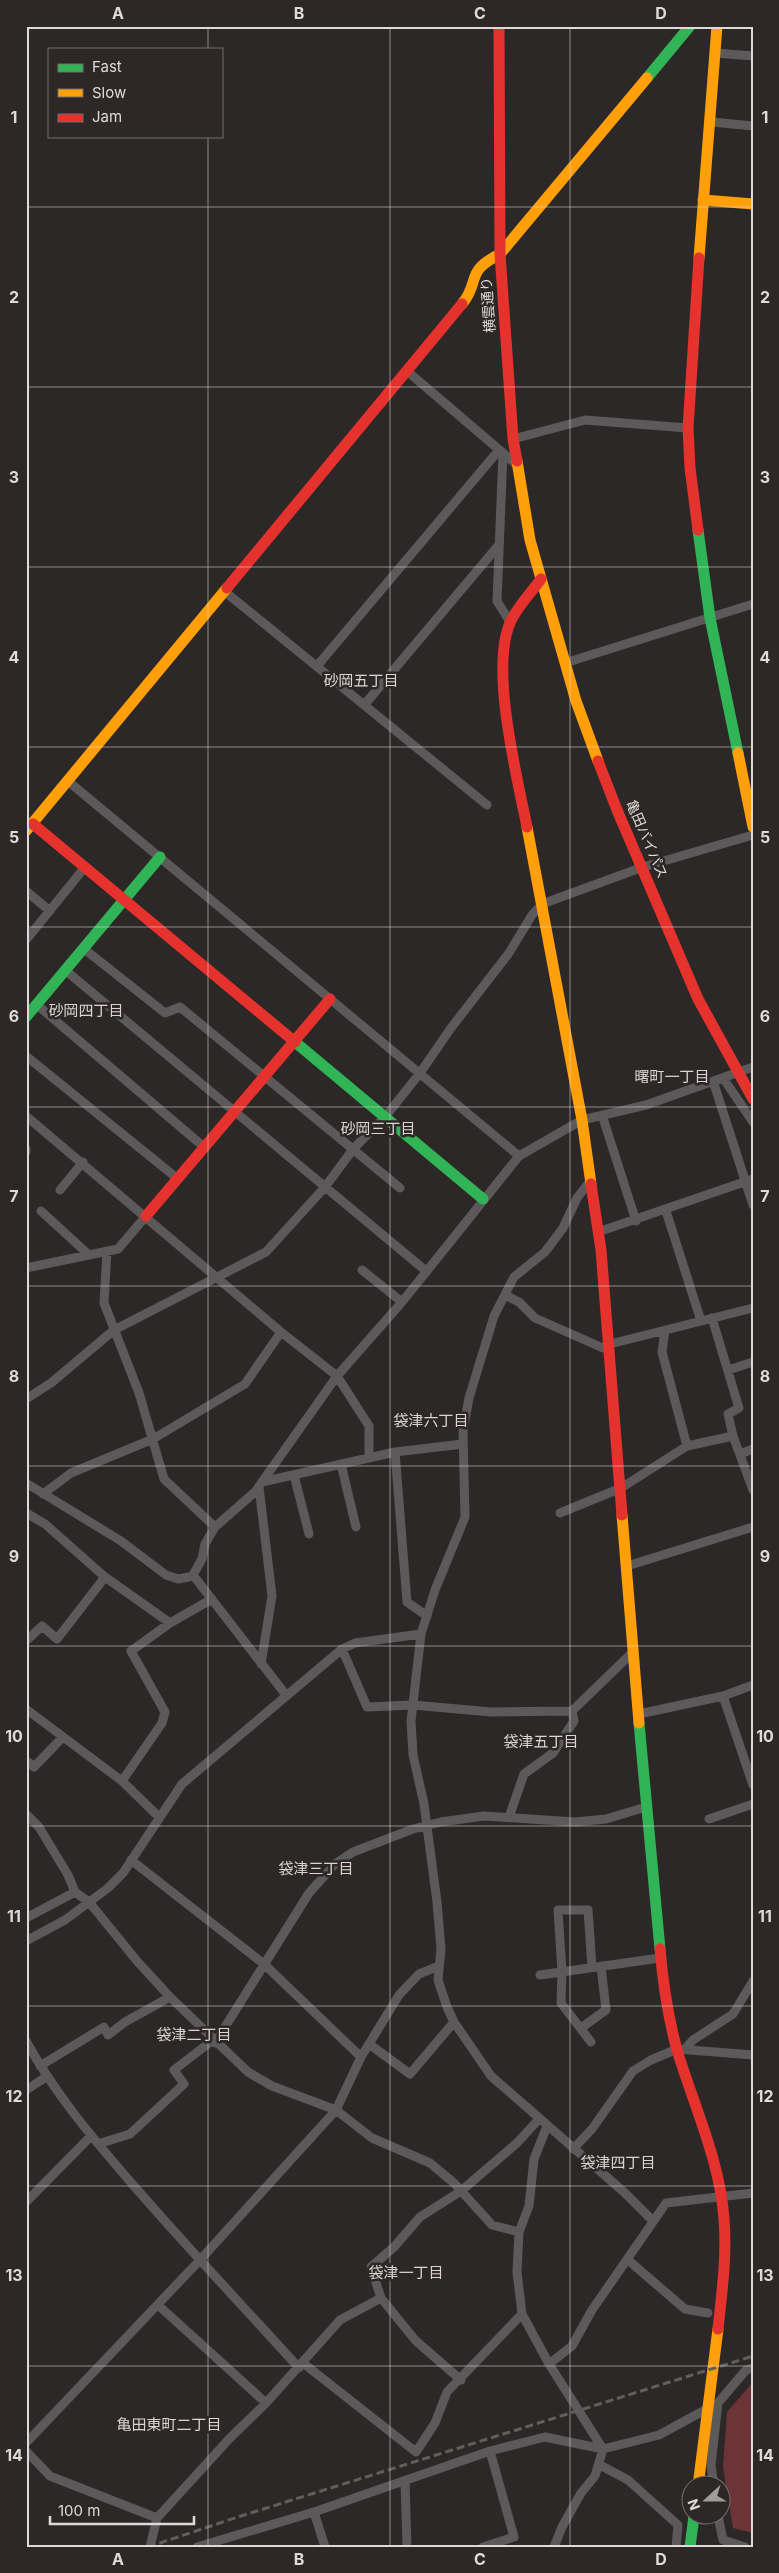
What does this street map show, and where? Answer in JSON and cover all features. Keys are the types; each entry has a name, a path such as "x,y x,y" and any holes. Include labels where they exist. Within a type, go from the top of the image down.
{"street":[{"name":"横雲通り","path":"499,26 500,254 514,439 524,515 541,579"},
{"path":"483,1199 84,867 29,828 69,782 224,591 468,297 474,271 486,261 500,254 690,26"},
{"path":"718,26 712,122 703,200 688,428 690,468 710,618 753,827"},
{"path":"716,53 753,56"},
{"path":"712,122 753,126"},
{"path":"703,200 753,204"},
{"path":"407,371 517,465"},
{"path":"514,439 585,420 688,428"},
{"path":"501,451 497,600 510,622"},
{"path":"317,666 501,451"},
{"path":"365,704 498,546"},
{"path":"541,579 510,622 502,648 502,677 516,771 582,1120 598,1232 610,1344 646,1807 664,1994 714,2163 721,2198 725,2245 724,2280 699,2476"},
{"name":"亀田バイパス","path":"541,579 576,700 617,810 698,999 753,1100"},
{"path":"224,591 487,805"},
{"path":"565,663 753,604"},
{"path":"69,782 519,1156"},
{"path":"26,1399 51,1383 114,1330 217,1275 245,1264 266,1252 325,1187 354,1148 385,1117 420,1073 451,1028 509,953 532,915 542,904 643,867 753,835"},
{"path":"160,857 30,1010 204,1147"},
{"path":"26,940 84,867"},
{"path":"26,891 50,911"},
{"path":"83,948 165,1013 180,1007 266,1075 400,1188"},
{"path":"65,970 426,1271"},
{"path":"26,1268 118,1249 330,999"},
{"path":"26,1056 178,1178"},
{"path":"26,1483 121,1541 166,1575 178,1579 193,1575 202,1559 205,1544 215,1527 261,1484 337,1376 402,1302 519,1156 582,1120 646,1106 753,1067"},
{"path":"723,1078 753,1122"},
{"path":"713,1081 749,1181 753,1205"},
{"path":"602,1115 636,1220"},
{"path":"26,1116 217,1275 281,1332 337,1376 368,1426 369,1458"},
{"path":"60,1190 83,1162"},
{"path":"591,1180 577,1198 563,1228 545,1252 514,1277 494,1316 469,1398 463,1444 466,1517 421,1634 411,1721 413,1755 424,1804 425,1826 437,1902 441,1949 438,1980 454,2022 491,2076 653,2221"},
{"path":"598,1232 666,1211 749,1181"},
{"path":"41,1211 89,1255"},
{"path":"666,1211 701,1321"},
{"path":"107,1251 104,1303 139,1393 164,1479 215,1527"},
{"path":"362,1270 402,1302"},
{"path":"505,1296 519,1302 535,1318 603,1348 610,1344 753,1308"},
{"path":"712,1318 739,1408 728,1414 733,1436 753,1490"},
{"path":"665,1330 662,1352 687,1446"},
{"path":"43,1494 71,1473 153,1439 245,1384 281,1332"},
{"path":"728,1370 753,1362"},
{"path":"560,1513 621,1488 687,1446 733,1436"},
{"path":"261,1484 395,1452 463,1444"},
{"path":"740,1454 753,1449"},
{"path":"395,1452 407,1602 427,1616"},
{"path":"341,1464 356,1528"},
{"path":"294,1475 309,1534"},
{"path":"261,1484 272,1596 262,1664"},
{"path":"26,1513 45,1524 106,1577 170,1623"},
{"path":"627,1566 753,1527"},
{"path":"193,1575 286,1695"},
{"path":"26,1641 42,1626 56,1639 106,1577"},
{"path":"122,1782 162,1723 165,1712 131,1651 170,1623 212,1599"},
{"path":"27,1940 65,1920 108,1888 131,1860 182,1784 342,1649 355,1643 421,1634"},
{"path":"342,1649 367,1707 413,1705 491,1712 572,1711 634,1651"},
{"path":"639,1714 723,1696 753,1685"},
{"path":"723,1696 753,1785"},
{"path":"26,1709 122,1782 159,1817"},
{"path":"509,1817 524,1774 554,1753 574,1721 572,1711"},
{"path":"26,1765 28,1762 34,1767 63,1737"},
{"path":"709,1819 753,1804"},
{"path":"98,2144 130,2134 184,2084 174,2070 214,2042 309,1893 335,1864 353,1852 425,1826 484,1816 575,1822 606,1819 646,1807"},
{"path":"26,1814 44,1835 68,1874 75,1892 89,1902 137,1961 170,1997 214,2042 248,2072 272,2086 336,2110 372,2138 430,2163 461,2191 492,2225 519,2232"},
{"path":"131,1860 264,1964 361,2057"},
{"path":"26,1918 75,1892"},
{"path":"580,2028 606,2010 588,1910 558,1910 562,1972 561,2003 580,2028 591,2042"},
{"path":"540,1975 660,1958"},
{"path":"26,2443 200,2260 336,2110 361,2057 399,1995 419,1974 439,1966"},
{"path":"573,2149 592,2129 633,2071 651,2060 681,2049 733,2014 753,1981"},
{"path":"40,2066 104,2027 108,2035 125,2022 170,1997"},
{"path":"370,2044 410,2074 454,2022"},
{"path":"26,2041 46,2077 90,2136 200,2260 301,2366 416,2452 435,2423 447,2392 461,2380 522,2314"},
{"path":"681,2049 753,2055"},
{"path":"26,2090 46,2077"},
{"path":"461,2380 416,2342 381,2298 371,2267 394,2247 420,2217 461,2191 518,2143 539,2119"},
{"path":"548,2126 534,2159 530,2206 519,2232 517,2272 522,2314 549,2364 603,2449 600,2464 562,2526 554,2547"},
{"path":"26,2202 90,2136"},
{"path":"549,2364 572,2346 592,2310 666,2203 753,2193"},
{"path":"628,2260 684,2309 708,2313"},
{"path":"150,2547 157,2518 230,2438 301,2366 340,2320 381,2298"},
{"path":"158,2305 266,2403"},
{"path":"197,2547 314,2512 490,2451 545,2438 603,2449 659,2435 718,2403 746,2370 753,2368"},
{"path":"713,2476 711,2465 718,2403"},
{"path":"26,2451 50,2476 157,2518"},
{"path":"483,2547 514,2537 490,2451"},
{"path":"600,2464 628,2480 678,2525 676,2547"},
{"path":"405,2481 407,2547"},
{"path":"314,2512 325,2547"},
{"path":"690,2543 693,2526"},
{"path":"720,2526 723,2540 745,2547"}],"shaded area":[{"path":"753,2382 753,2533 733,2528 732,2476 724,2476 723,2467 727,2412"}],"railway":[{"path":"148,2547 241,2516 753,2356"}],"traffic: fast":[{"path":"647,78 690,26"},
{"path":"698,530 710,618 738,753"},
{"path":"26,1017 160,857"},
{"path":"295,1042 483,1199"},
{"path":"639,1723 660,1949"},
{"path":"690,2547 693,2526"}],"traffic: slow":[{"path":"699,258 717,26"},
{"path":"462,304 468,296 477,272 489,260 500,254 647,78"},
{"path":"703,200 753,204"},
{"path":"517,461 530,540 576,701 598,761"},
{"path":"26,831 227,588"},
{"path":"738,753 753,827"},
{"path":"527,827 582,1120 591,1184"},
{"path":"622,1515 639,1723"},
{"path":"699,2476 718,2329"}],"traffic: jam":[{"path":"499,26 500,254 513,439 517,461"},
{"path":"698,530 690,468 688,428 699,258"},
{"path":"227,588 462,304"},
{"path":"527,827 507,724 503,667 505,643 510,623 520,606 541,579"},
{"path":"598,761 698,999 753,1099"},
{"path":"33,824 295,1042"},
{"path":"146,1216 330,999"},
{"path":"591,1184 601,1250 622,1515"},
{"path":"660,1949 666,2000 674,2038 712,2155 722,2197 725,2246 718,2329"}],"district":[{"name":"砂岡五丁目","path":"361,681"},
{"name":"砂岡四丁目","path":"86,1011"},
{"name":"曙町一丁目","path":"672,1077"},
{"name":"砂岡三丁目","path":"378,1129"},
{"name":"袋津六丁目","path":"431,1421"},
{"name":"袋津五丁目","path":"541,1742"},
{"name":"袋津三丁目","path":"316,1869"},
{"name":"袋津二丁目","path":"194,2035"},
{"name":"袋津四丁目","path":"618,2163"},
{"name":"袋津一丁目","path":"406,2273"},
{"name":"亀田東町二丁目","path":"169,2425"}]}
